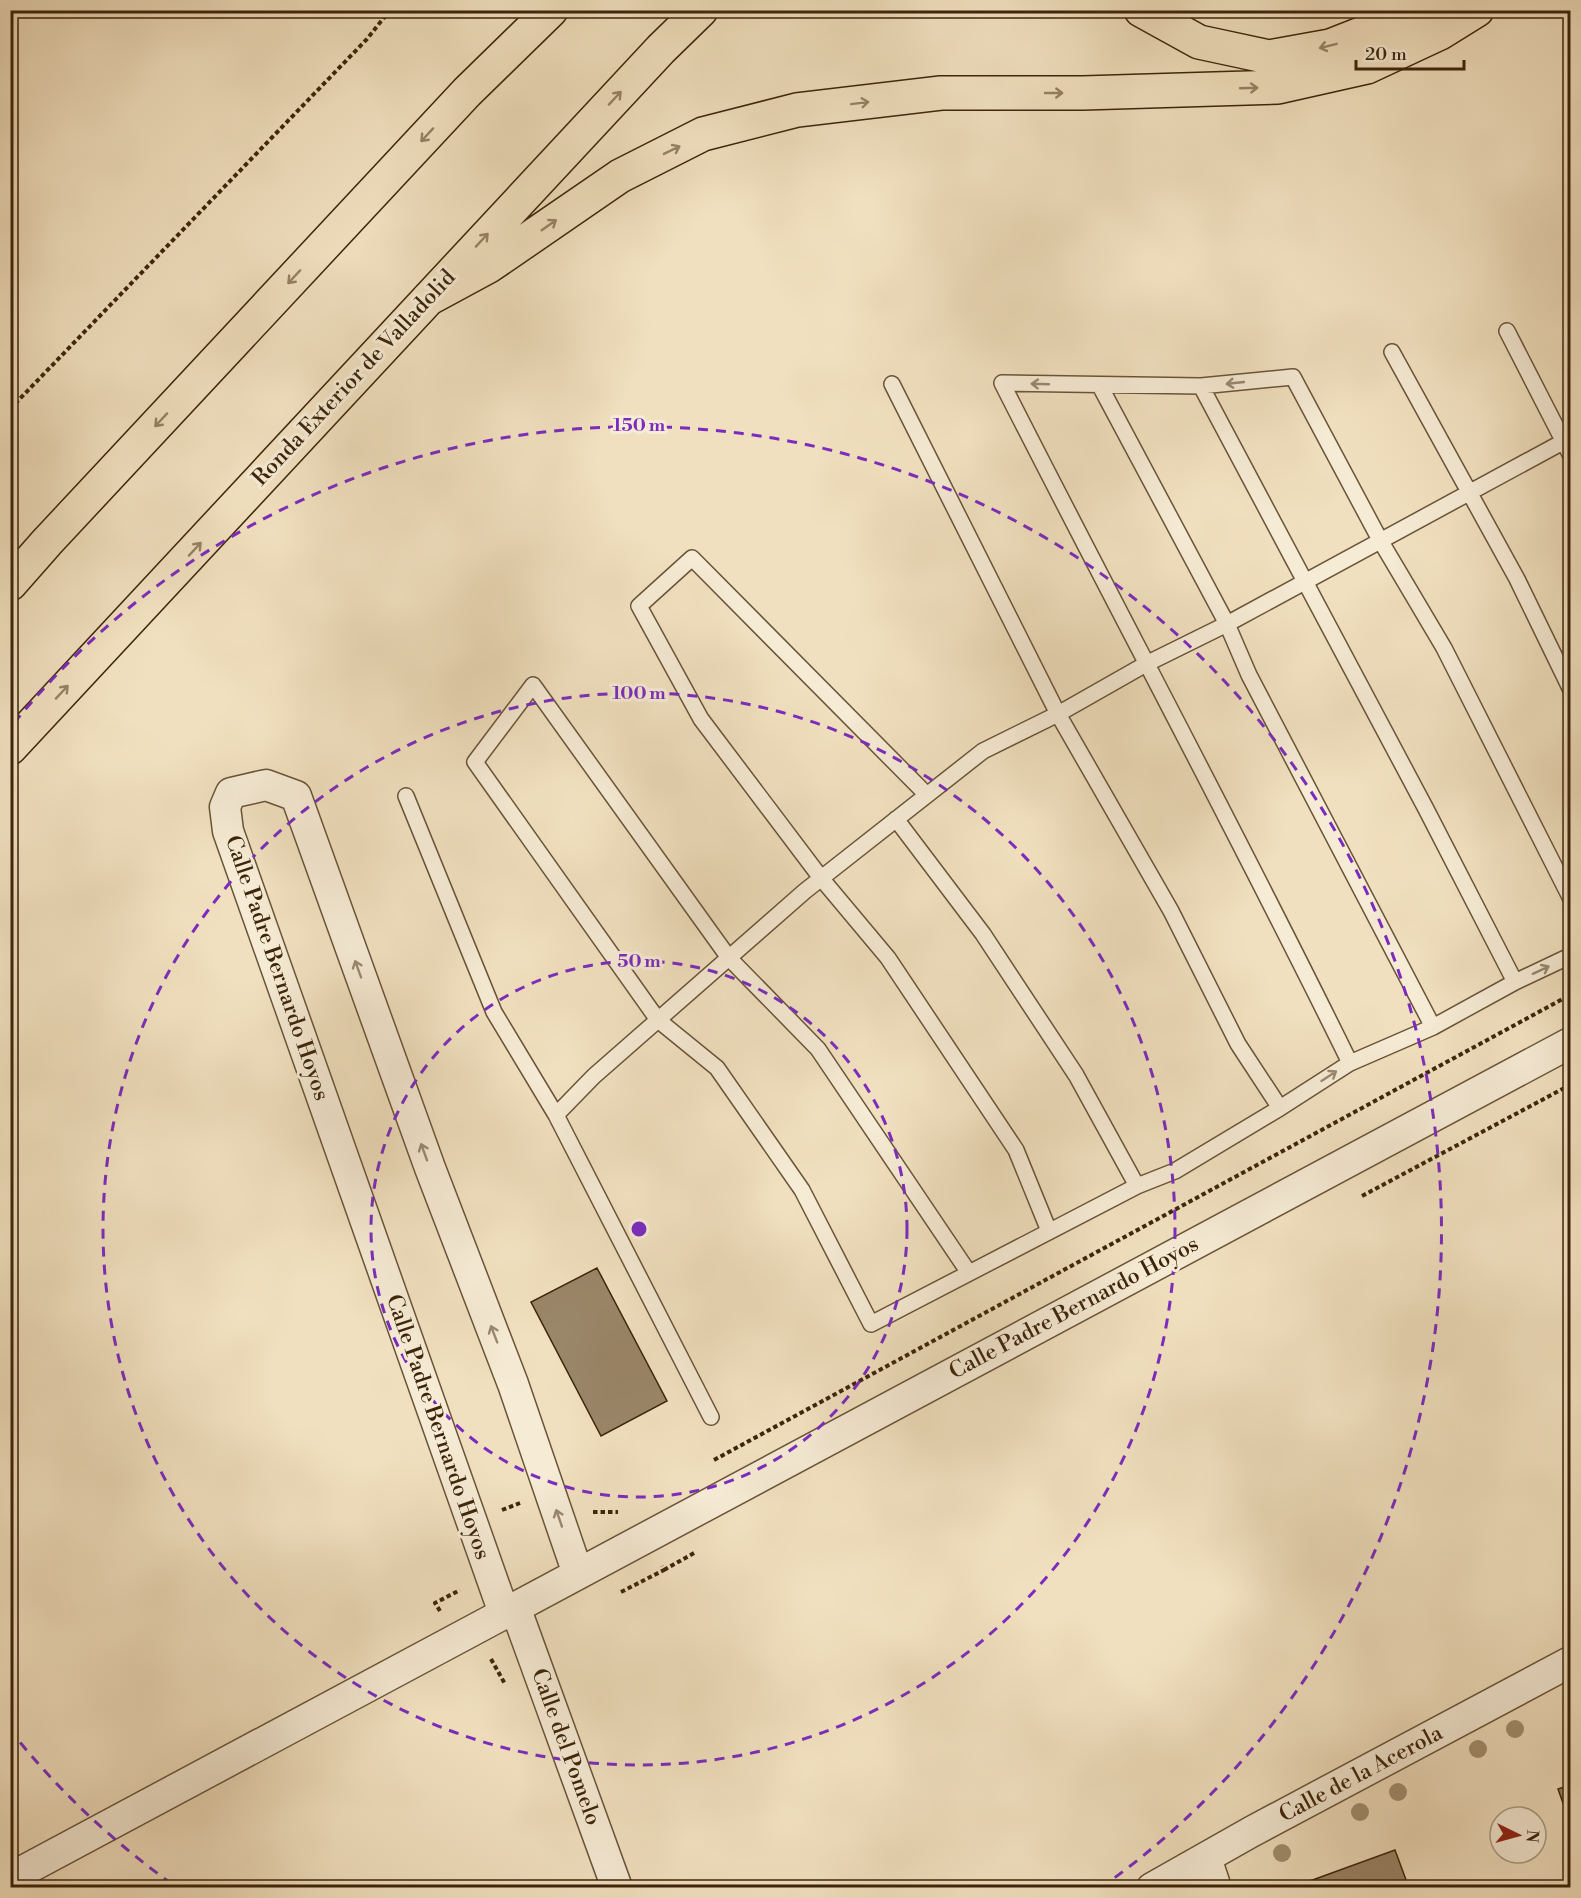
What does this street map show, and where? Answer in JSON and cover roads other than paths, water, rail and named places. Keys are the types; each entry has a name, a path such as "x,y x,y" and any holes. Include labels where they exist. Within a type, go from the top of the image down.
{"highway":[{"path":"467,92 520,10"},
{"path":"10,584 467,92 551,10"},
{"name":"Ronda Exterior de Valladolid","path":"10,747 661,49 701,10"},
{"path":"1141,10 1199,42 1269,57 1330,46 1422,10"},
{"path":"428,298 489,266 620,176 704,134 797,110 941,93 1083,93 1278,87 1367,67 1440,33 1477,10"}],"street":[{"name":"Calle Padre Bernardo Hoyos","path":"510,1610 228,831 225,807 231,793 266,785 296,796 430,1168 513,1384 578,1574"},
{"name":"Calle Padre Bernardo Hoyos","path":"10,1878 1570,1043"},
{"name":"Calle del Pomelo","path":"510,1610 617,1887"},
{"name":"Calle de la Acerola","path":"1152,1887 1570,1662"},
{"path":"1206,1858 1216,1887"}],"lane":[{"path":"556,1115 594,1076 821,878 982,751 1058,714 1146,664 1227,624 1380,540 1568,445 1507,331"},
{"path":"1392,352 1516,579 1570,688"},
{"path":"1350,1063 1287,933 1002,383 1201,386 1293,377 1380,540 1444,648 1570,897"},
{"path":"891,384 1058,714 1171,911 1239,1044 1280,1108"},
{"path":"1100,386 1227,624 1249,675 1433,1027"},
{"path":"1201,386 1515,982"},
{"path":"927,795 692,558 639,606 701,719 821,878 888,958 1016,1150 1049,1231"},
{"path":"969,1273 818,1049 729,958 533,685 475,762 658,1020 717,1068 802,1190 871,1324 1137,1186 1175,1171 1350,1063 1433,1027 1515,982 1570,956"},
{"path":"406,796 494,1011 556,1115 711,1417"},
{"path":"897,819 983,934 1070,1066 1137,1186"}]}
